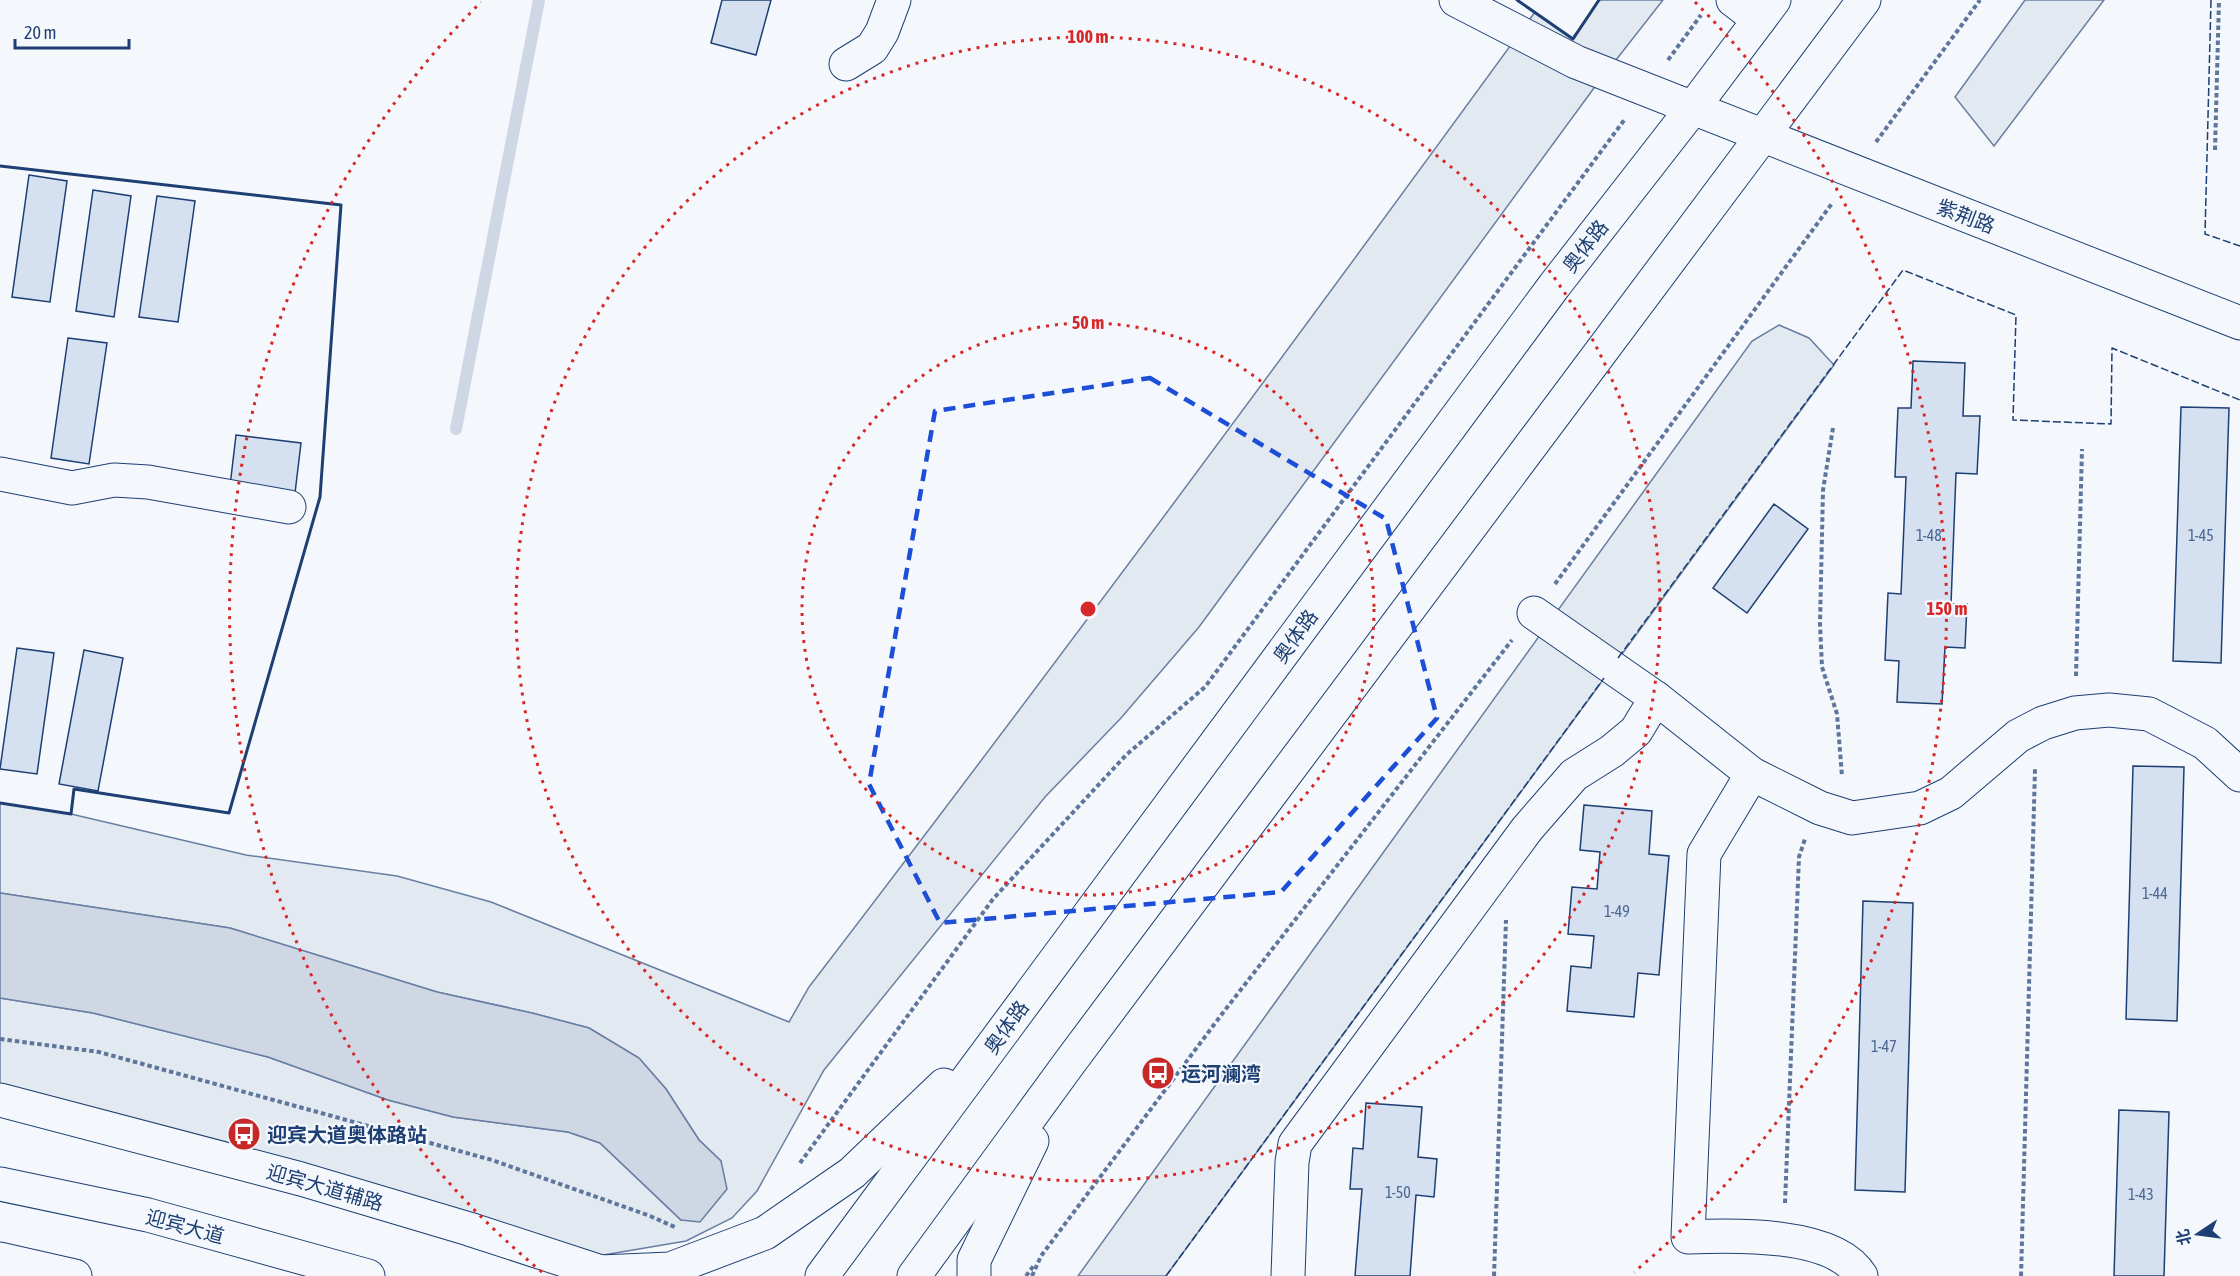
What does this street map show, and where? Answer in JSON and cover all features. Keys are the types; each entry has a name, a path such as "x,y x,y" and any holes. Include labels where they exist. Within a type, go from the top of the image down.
{"main road":[{"path":"846,64 872,48 882,32 894,0"},
{"name":"紫荆路","path":"1456,0 1576,62 2240,323"},
{"path":"914,1276 1070,1062 1864,0"},
{"path":"1719,4 1766,10"},
{"name":"奥体路","path":"822,1276 1547,296 1766,10"},
{"path":"0,474 72,488 114,480 148,482 289,507"},
{"path":"1534,613 1656,698 1752,774 1832,812 1852,818 1920,808 1951,793 2018,736 2036,726 2075,713 2109,710 2149,714 2205,743 2240,775"},
{"path":"1288,1276 1292,1162 1295,1144 1527,829 1574,775 1612,751 1636,731 1656,698"},
{"path":"1752,774 1704,854 1688,1237 1717,1236 1796,1240 1821,1247 1840,1257 1861,1276"},
{"path":"606,1274 670,1269 765,1233 852,1173 1010,1021"},
{"path":"974,1276 974,1260 1070,1062"},
{"name":"迎宾大道辅路","path":"0,1100 301,1179 469,1229 606,1274"},
{"name":"迎宾大道","path":"0,1184 148,1215 368,1276"},
{"path":"0,1260 75,1276"}],"path":[{"path":"1026,1276 1222,1014 1534,613 1980,0"},
{"path":"2215,150 2219,0"},
{"path":"797,1168 993,899 1126,755 1205,687 1646,90 1719,4"},
{"path":"1784,1239 1799,857 1806,836 1832,812 1841,748 1837,714 1822,667 1820,624 1823,490 1833,428"},
{"path":"2075,713 2082,449"},
{"path":"2021,1276 2036,726"},
{"path":"1494,1276 1506,913"},
{"path":"0,1040 99,1052 469,1154 650,1216 682,1230"},
{"path":"1032,1276 1041,1256"}],"highlighted area":[{"path":"1150,378 1386,519 1437,718 1281,892 940,923 869,784 935,411"}],"shaded area":[{"path":"1599,0 1663,0 1594,88 1199,627 1121,718 1045,797 824,1070 757,1191 732,1218 686,1241 574,1260 0,1105 0,998 93,1013 268,1057 388,1100 453,1117 568,1132 600,1143 681,1220 721,1161 699,1140 666,1089 639,1058 589,1028 437,992 230,928 0,893 0,803 71,814 246,855 397,876 491,902 789,1022 809,987 1175,502 1535,12 1572,39"},
{"path":"2025,0 2104,0 1994,146 1955,97"},
{"path":"1779,325 1809,338 1834,365 1166,1276 1078,1276 1752,341"},
{"path":"0,893 230,928 437,992 589,1028 639,1058 666,1089 699,1140 721,1161 727,1189 700,1222 681,1220 600,1143 568,1132 453,1117 388,1100 268,1057 93,1013 0,998"}],"building":[{"path":"722,0 771,0 756,55 711,43"},
{"path":"29,175 67,181 50,302 12,297"},
{"path":"93,190 131,196 114,317 76,311"},
{"path":"157,196 195,201 178,322 139,317"},
{"path":"68,338 107,343 89,464 51,458"},
{"path":"1913,361 1965,363 1963,416 1980,416 1977,474 1956,473 1951,604 1967,604 1965,648 1945,647 1942,704 1897,702 1899,661 1885,660 1888,593 1901,594 1906,477 1895,477 1898,408 1911,408"},
{"path":"2181,407 2229,408 2221,663 2173,661"},
{"path":"236,435 301,443 295,493 230,486"},
{"path":"1774,504 1808,529 1747,613 1713,588"},
{"path":"17,648 54,653 37,774 0,769"},
{"path":"84,650 123,658 98,791 59,784"},
{"path":"2133,766 2184,767 2177,1021 2126,1019"},
{"path":"1584,805 1652,811 1649,854 1669,856 1659,975 1638,973 1634,1017 1567,1011 1571,966 1591,968 1594,936 1568,934 1572,887 1597,889 1600,852 1580,850"},
{"path":"1863,901 1913,903 1905,1192 1855,1190"},
{"path":"1366,1103 1422,1107 1418,1157 1437,1159 1434,1197 1416,1195 1410,1276 1355,1276 1362,1189 1350,1189 1353,1148 1363,1149"},
{"path":"2119,1110 2169,1112 2164,1276 2114,1276"}],"waterway":[{"path":"456,429 539,0"}],"fence":[{"path":"2211,0 2205,234 2240,246"},
{"path":"1618,658 1903,270 2016,315 2013,420 2111,424 2112,348 2240,400"},
{"path":"1166,1276 1604,678"}],"wall":[{"path":"1517,0 1573,39 1599,0"},
{"path":"0,166 341,205 320,497 229,813 74,789 71,814 0,803"}],"place":[{"name":"运河澜湾","path":"1158,1073"},
{"name":"迎宾大道奥体路站","path":"244,1134"}]}
